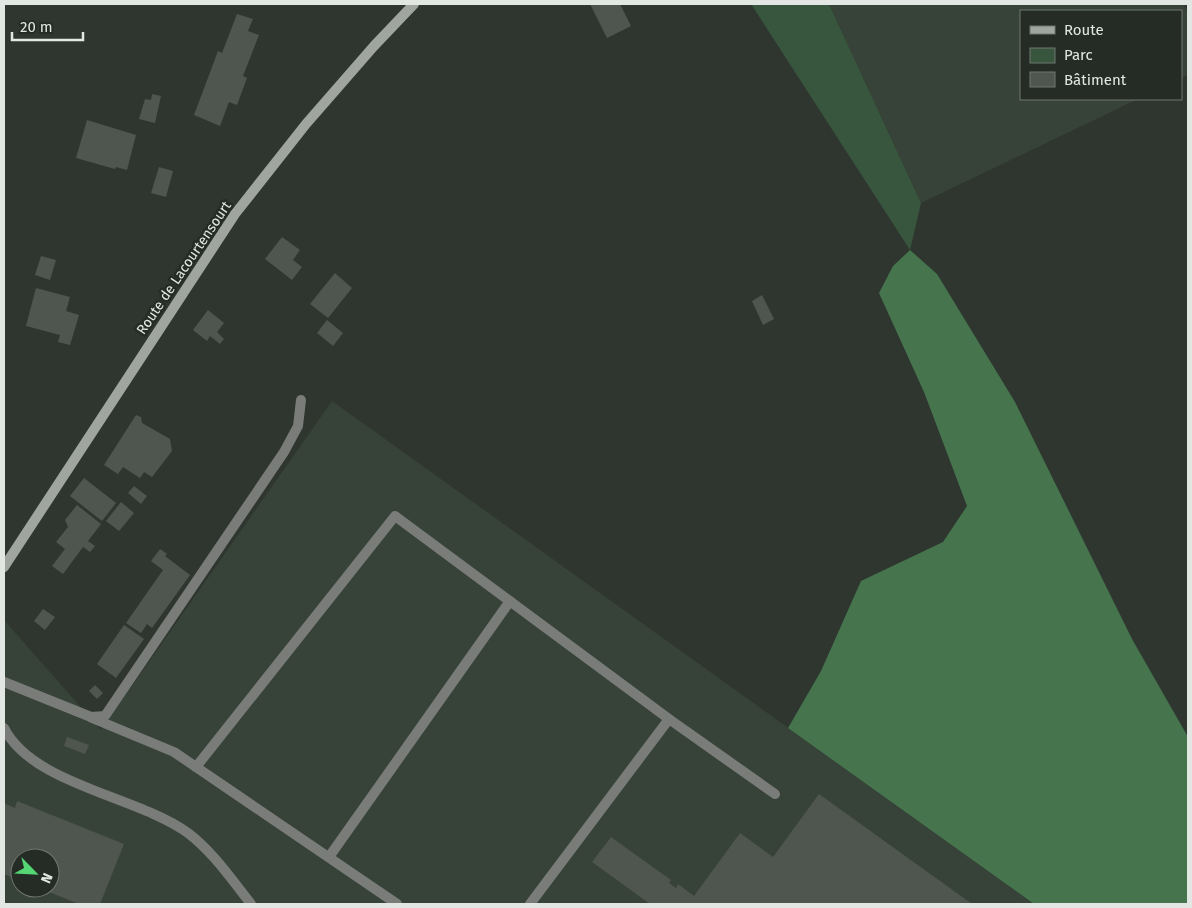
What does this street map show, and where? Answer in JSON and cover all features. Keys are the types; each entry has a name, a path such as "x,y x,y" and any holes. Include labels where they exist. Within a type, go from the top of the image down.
{"main road":[{"name":"Route de Lacourtensourt","path":"4,568 235,214 306,124 374,46 414,4"}],"lane":[{"path":"91,717 105,716 284,452 298,426 301,400"},
{"path":"196,767 395,516 669,719 775,794"},
{"path":"329,858 510,601"},
{"path":"4,682 174,752 398,904"},
{"path":"530,904 669,719"},
{"path":"4,728 24,755 52,772 163,819 188,833 212,856 251,904"}],"shaded area":[{"path":"829,4 1184,4 1188,13 1188,75 1182,78 1182,10 1020,10 1020,100 1136,100 921,203"},
{"path":"332,401 1034,904 4,904 4,620 101,730"}],"green space":[{"path":"751,4 829,4 921,203 910,250"},
{"path":"910,250 937,274 1015,402 1132,639 1188,737 1188,904 1034,904 788,728 821,671 861,581 943,542 967,506 924,392 879,293 893,266"}],"building":[{"path":"590,4 620,4 631,26 607,38"},
{"path":"237,14 253,19 248,31 259,35 243,76 247,78 237,105 229,102 220,126 194,115 218,51 222,53"},
{"path":"152,94 161,96 155,123 139,119 145,99 151,100"},
{"path":"87,120 136,135 127,170 116,167 115,169 76,158"},
{"path":"159,167 173,171 166,197 151,193"},
{"path":"282,237 300,250 293,260 302,267 292,280 265,259"},
{"path":"41,256 56,260 50,280 35,275"},
{"path":"335,273 352,288 328,318 310,304"},
{"path":"36,288 70,297 66,311 79,315 70,345 58,342 60,335 26,326"},
{"path":"762,295 774,319 763,325 752,301"},
{"path":"208,310 224,323 217,332 224,339 220,344 210,336 207,341 193,330"},
{"path":"327,320 343,333 333,346 317,333"},
{"path":"136,415 141,417 142,423 170,439 172,451 152,477 144,472 140,478 123,467 118,474 104,465"},
{"path":"84,478 116,503 102,521 70,496"},
{"path":"134,486 147,496 141,504 128,493"},
{"path":"121,502 134,513 119,531 106,521"},
{"path":"77,505 101,524 88,541 95,546 90,552 83,547 63,574 52,566 65,549 56,542 68,527 65,520"},
{"path":"160,549 167,554 165,556 190,575 152,628 147,624 141,633 126,623 163,570 151,561"},
{"path":"43,609 55,617 45,630 34,621"},
{"path":"124,625 144,639 116,678 97,664"},
{"path":"95,685 103,693 97,699 89,691"},
{"path":"67,737 89,745 85,754 64,746"},
{"path":"819,794 972,904 650,904 592,862 611,837 671,880 669,883 676,888 678,884 694,896 740,833 773,857"},
{"path":"17,801 124,844 100,904 79,904 60,896 60,848 10,848 10,877 4,874 4,803 15,808"}]}
